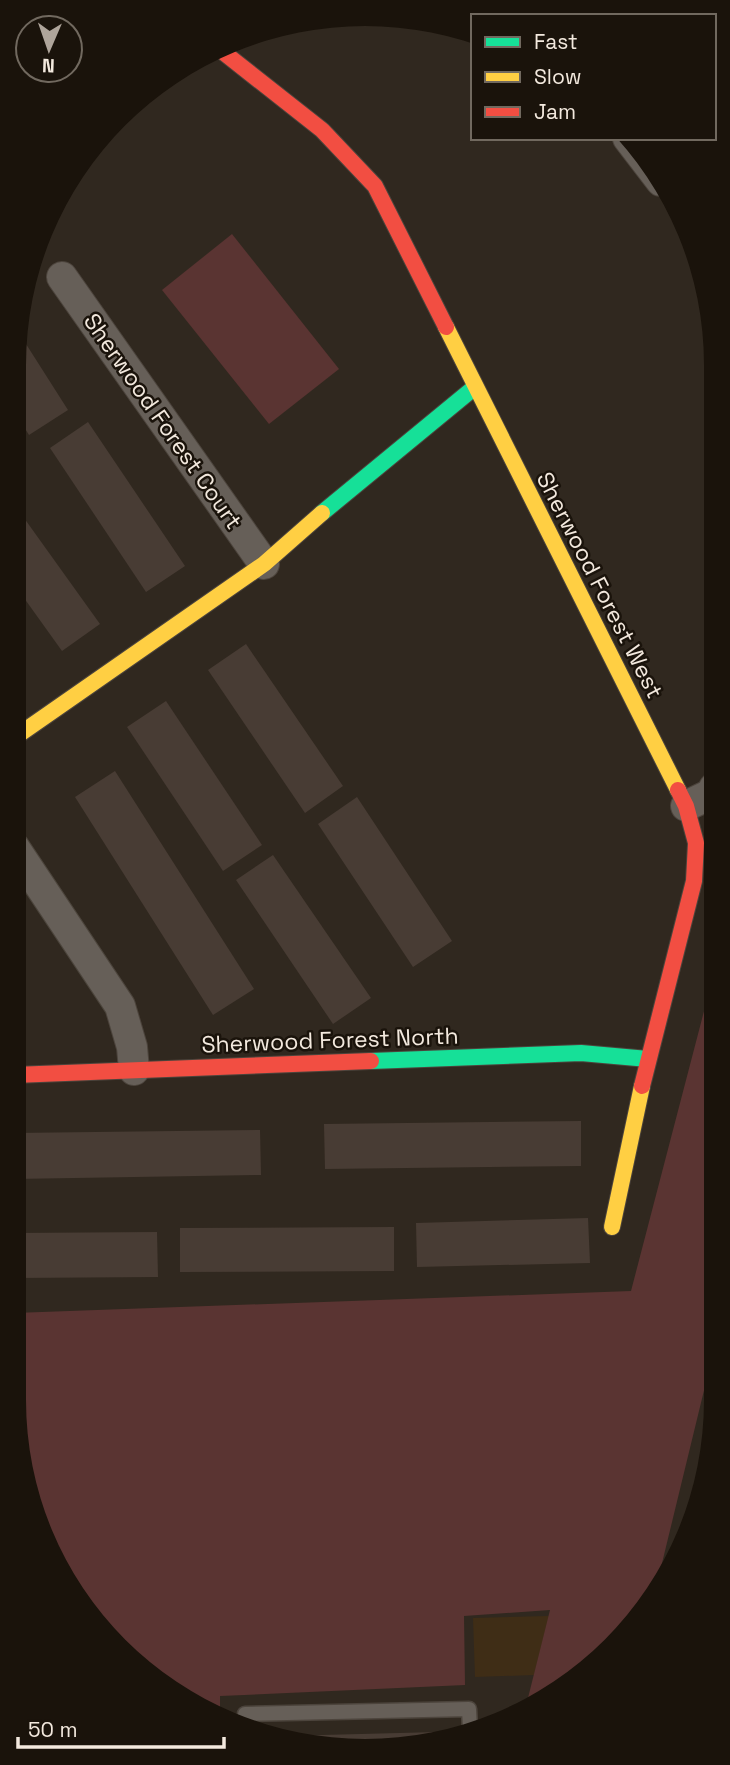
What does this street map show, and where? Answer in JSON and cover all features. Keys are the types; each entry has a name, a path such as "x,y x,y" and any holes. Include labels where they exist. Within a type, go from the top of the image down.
{"street":[{"name":"Sherwood Forest West","path":"227,55 322,130 375,186 686,806 696,843 694,881 648,1059 612,1227"},
{"name":"Sherwood Forest Court","path":"62,277 264,564"},
{"path":"26,730 264,564 475,387"},
{"path":"686,806 704,797"},
{"path":"26,865 120,1006 132,1046 134,1070"},
{"name":"Sherwood Forest North","path":"26,1074 581,1053 648,1059"}],"lane":[{"path":"245,1717 245,1714 469,1709 470,1722"}],"shaded area":[{"path":"232,234 339,369 269,424 162,290"},
{"path":"704,1011 704,1390 662,1561 634,1606 605,1640 571,1669 528,1696 550,1610 464,1616 465,1685 220,1696 220,1706 177,1682 125,1640 83,1588 52,1530 38,1488 29,1444 26,1313 631,1291"},
{"path":"549,1616 534,1675 475,1677 473,1618"}],"building":[{"path":"27,345 68,410 29,435 26,430"},
{"path":"88,422 185,566 146,592 50,448"},
{"path":"26,521 100,624 62,651 26,601"},
{"path":"246,644 343,786 305,813 208,670"},
{"path":"166,701 262,845 223,871 127,727"},
{"path":"115,771 254,989 213,1015 75,797"},
{"path":"357,797 452,941 413,967 318,824"},
{"path":"273,855 371,998 333,1024 236,880"},
{"path":"581,1121 581,1166 325,1169 324,1124"},
{"path":"260,1130 261,1175 26,1179 26,1133"},
{"path":"588,1218 590,1263 417,1267 416,1223"},
{"path":"394,1227 394,1271 180,1272 180,1228"},
{"path":"157,1232 158,1277 26,1278 26,1233"},
{"path":"430,1732 365,1739 316,1735"}],"traffic: fast":[{"path":"322,513 475,387"},
{"path":"371,1061 581,1053 648,1059"}],"traffic: slow":[{"path":"446,327 678,790"},
{"path":"26,730 264,564 322,513"},
{"path":"612,1227 642,1086"}],"traffic: jam":[{"path":"227,55 322,130 375,186 446,327"},
{"path":"642,1086 694,881 696,843 686,806 678,790"},
{"path":"26,1075 371,1061"}]}
